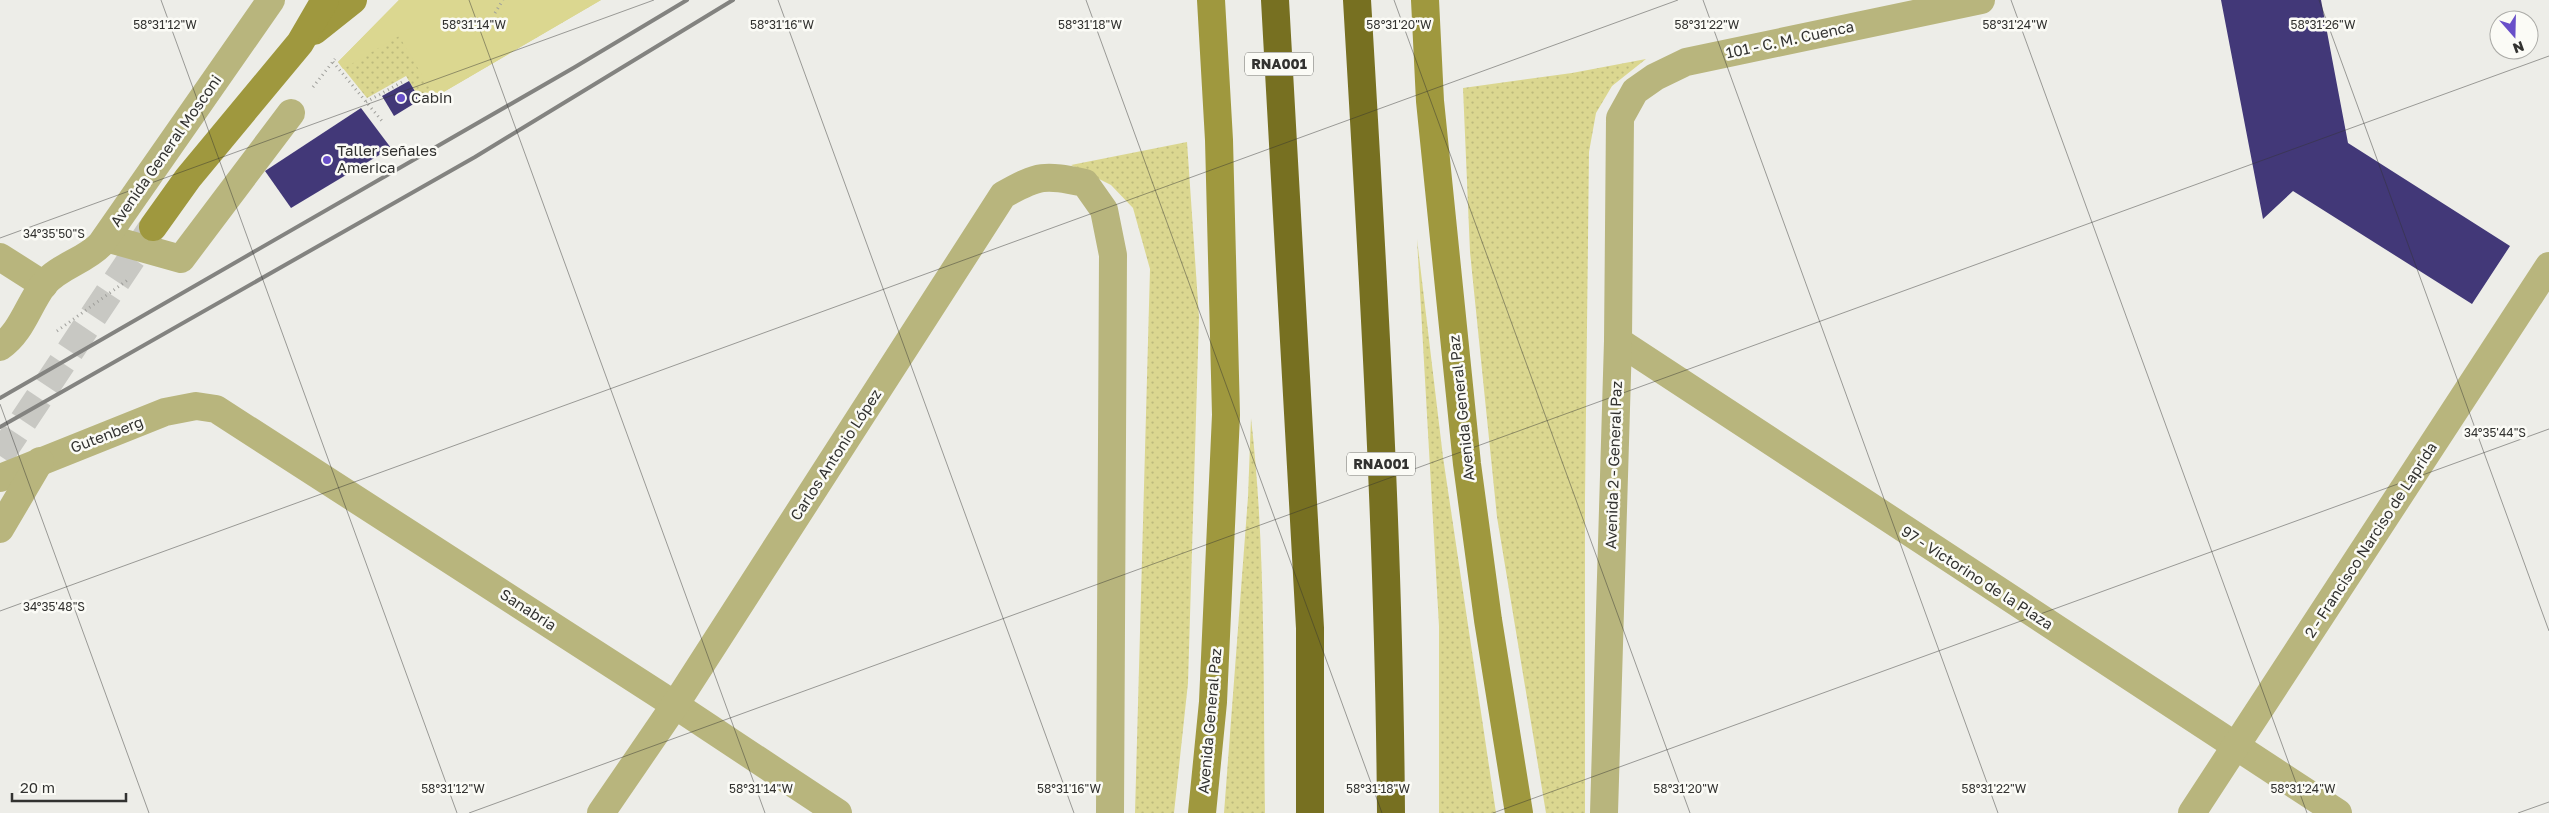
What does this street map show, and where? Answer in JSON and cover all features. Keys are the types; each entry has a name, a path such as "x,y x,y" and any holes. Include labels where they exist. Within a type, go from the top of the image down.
{"highway":[{"name":"RNA001","path":"1275,0 1310,628 1310,813"},
{"name":"RNA001","path":"1357,0 1390,671 1391,813"}],"street":[{"name":"Avenida General Mosconi","path":"44,285 68,266 92,252 106,238 271,0"},
{"path":"153,227 188,178 300,43 326,0"},
{"path":"300,43 353,0"},
{"name":"Avenida General Paz","path":"1202,813 1213,702 1226,415 1219,140 1212,0"},
{"name":"Avenida General Paz","path":"1425,0 1430,101 1467,464 1488,620 1519,813"},
{"name":"101 - C. M. Cuenca","path":"1620,118 1635,91 1655,77 1686,62 1982,0"},
{"path":"106,238 181,259 292,113"},
{"name":"Avenida 2 - General Paz","path":"1604,813 1618,341 1620,118"},
{"name":"Carlos Antonio López","path":"601,813 674,705 1004,195 1033,178 1056,177 1085,183 1104,210 1113,255 1110,813"},
{"path":"0,257 44,285 11,340 0,347"},
{"name":"2 - Francisco Narciso de Laprida","path":"2192,813 2549,266"},
{"name":"97 - Victorino de la Plaza","path":"1618,341 2236,748 2338,813"},
{"name":"Gutenberg","path":"0,478 175,409 196,406 216,409"},
{"name":"Sanabria","path":"216,409 838,813"},
{"path":"0,529 40,461"}],"path":[{"path":"496,13 503,0"},
{"path":"334,62 382,121"},
{"path":"366,102 404,81"},
{"path":"54,333 131,275"}],"shaded area":[{"path":"399,0 601,0 423,104 406,76 367,98 338,62"},
{"path":"399,0 601,0 435,97 399,36 343,69 338,62"},
{"path":"1646,59 1612,86 1596,113 1589,152 1585,499 1585,813 1546,813 1497,517 1470,252 1463,88 1572,73"},
{"path":"1187,142 1199,317 1188,683 1174,813 1135,813 1150,269 1133,208 1111,185 1071,165"},
{"path":"1417,239 1443,457 1496,813 1439,813 1439,626"},
{"path":"1251,418 1256,467 1261,566 1265,813 1224,813 1248,497"}],"building":[{"path":"2221,0 2321,0 2348,143 2510,246 2472,304 2293,191 2263,219"},
{"name":"Cabin","path":"409,81 420,100 394,116 382,96"},
{"name":"Taller señales America","path":"361,108 391,148 291,208 265,171"}],"tunnel":[{"path":"0,456 152,228"}],"railway":[{"path":"0,398 575,67 687,0"},
{"path":"0,427 475,157 733,0"}],"place":[{"name":"Cabin","path":"401,98"},
{"name":"Taller señales America","path":"327,160"}]}
